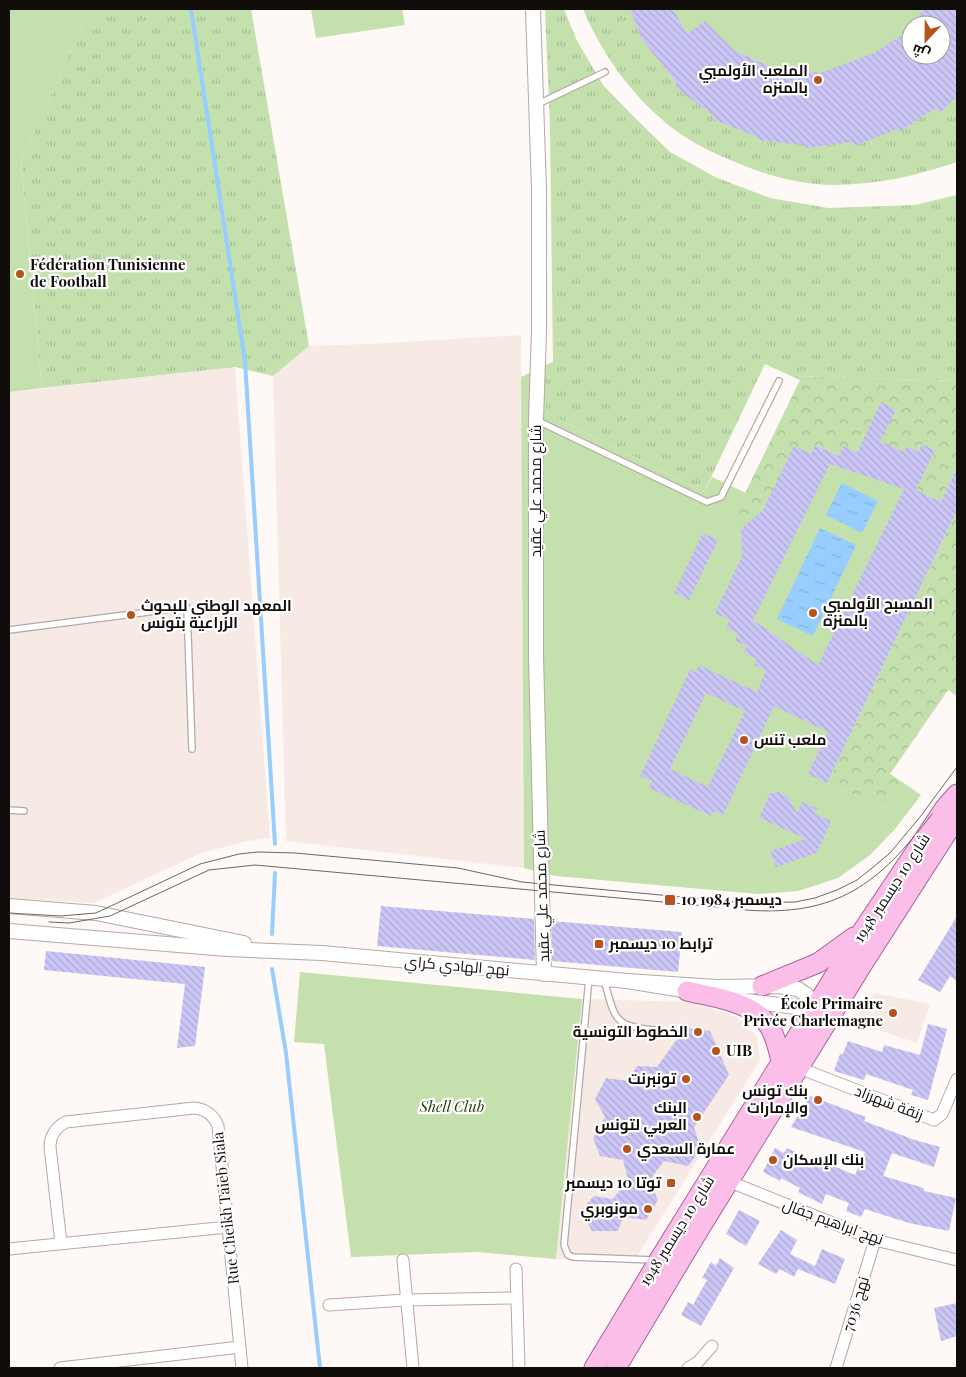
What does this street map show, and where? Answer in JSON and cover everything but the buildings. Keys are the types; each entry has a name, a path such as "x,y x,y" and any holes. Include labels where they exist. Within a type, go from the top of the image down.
{"main road":[{"name":"شارع 10 ديسمبر 1948","path":"602,1366 659,1260 781,1061 863,930 944,809 957,794"},
{"name":"شارع 10 ديسمبر 1948","path":"616,1368 864,962 957,817"},
{"path":"762,986 818,963 863,930"},
{"path":"687,991 721,999 752,1011 766,1022 773,1032 781,1061"},
{"path":"821,1032 814,1009 834,1011"}],"street":[{"name":"شارع محمد علي عقيد","path":"533,9 539,190 539,321 536,420 536,656 544,974"},
{"name":"نهج الهادي كراي","path":"9,906 96,913 286,952"},
{"name":"نهج الهادي كراي","path":"9,931 627,981 716,987 779,986 798,989 811,998 814,1009 754,1002 627,981"},
{"name":"زنقة شهرزاد","path":"799,1068 934,1120 942,1114 957,1079"},
{"name":"Rue Cheikh Taieb Siala","path":"61,1243 50,1148 50,1142 56,1129 66,1122 194,1108 209,1113 215,1118 218,1126 242,1368"},
{"name":"نهج ابراهيم جفال","path":"712,1175 875,1240 957,1260"},
{"path":"9,1249 228,1227"},
{"name":"نهج 7036","path":"836,1368 875,1240"},
{"path":"403,1260 413,1368"},
{"path":"516,1270 519,1368"},
{"path":"329,1305 406,1300 516,1298"},
{"path":"688,1368 698,1362 712,1346"},
{"path":"60,1368 240,1347"}],"lane":[{"path":"536,105 605,72"},
{"path":"536,420 707,502 721,497 779,381"},
{"path":"9,630 187,607 192,750"},
{"path":"9,810 24,811"},
{"path":"589,978 564,1244 568,1255 573,1257 659,1260"},
{"path":"604,979 612,1011 621,1022 634,1028 663,1031"}],"shaded area":[{"path":"521,335 524,868 286,841 273,376 309,346"},
{"name":"المعهد الوطني للبحوث الزراعية بتونس","path":"235,367 270,838 248,841 201,853 94,903 9,898 9,392"},
{"name":"École Primaire Privée Charlemagne","path":"875,993 930,1004 917,1043 852,1021"},
{"path":"582,999 691,1002 736,1017 757,1036 760,1060 634,1261 556,1259"}],"green space":[{"name":"Fédération Tunisienne de Football","path":"9,9 72,9 87,16 21,160 42,388 9,392"},
{"path":"72,9 251,9 309,346 273,376 235,367 42,388 21,160 87,16"},
{"path":"311,9 402,9 405,25 316,38"},
{"path":"545,9 564,9 576,39 603,85 635,118 670,152 715,177 770,198 828,208 915,205 957,195 957,381 791,376 765,364 704,492 546,413 543,366 553,362 550,127"},
{"name":"الملعب الأولمبي بالمنزه","path":"583,9 957,9 957,162 897,178 867,183 814,184 770,175 698,145 666,123 637,95 601,45"},
{"name":"الملعب الأولمبي بالمنزه","path":"630,9 957,9 957,96 940,113 924,92 928,113 899,132 887,112 888,132 855,145 847,126 839,128 840,144 806,148 803,127 794,128 793,144 758,140 759,117 746,132 712,119 720,98 703,107 675,87 687,67 681,59 669,73 647,46 663,33 640,35"},
{"path":"543,366 546,413 704,492 712,477 746,493 735,516 749,522 763,510 794,446 811,454 815,445 838,456 843,446 857,453 860,446 873,453 888,453 892,446 904,452 907,446 918,452 922,444 935,450 917,490 941,502 956,470 942,463 945,456 957,462 957,510 827,783 886,809 902,782 921,795 895,829 870,855 838,878 798,891 758,894 556,876 524,868 521,377"},
{"path":"791,376 957,381 957,462 945,456 956,470 941,502 916,490 935,450 922,444 918,452 857,453 839,456 815,445 811,454 763,510 749,522 734,516 800,380"},
{"path":"957,510 957,696 948,690 890,774 902,782 886,809 827,783"},
{"name":"Shell Club","path":"300,972 582,999 556,1259 477,1252 351,1257 324,1044 294,1042"}],"water":[{"path":"842,483 878,501 862,533 826,515"},
{"path":"820,528 856,545 813,636 777,619"}],"waterway":[{"path":"191,9 245,361 275,844"},
{"path":"272,934 275,873"},
{"path":"272,969 286,1053 320,1368"}],"tram line":[{"path":"9,913 61,916 96,913 200,864 239,854 258,852 295,853 458,868 522,882 746,903 795,902 815,898 837,890 857,880 872,868 890,853 920,817 957,767"},
{"path":"745,910 777,911 806,908 831,901 853,891 874,877 893,860 913,839 932,814"},
{"path":"49,922 69,923 110,916 209,870 255,865 718,907"}],"place":[{"name":"الملعب الأولمبي بالمنزه","path":"818,80"},
{"name":"Fédération Tunisienne de Football","path":"20,274"},
{"name":"المسبح الأولمبي بالمنزه","path":"813,613"},
{"name":"المعهد الوطني للبحوث الزراعية بتونس","path":"131,615"},
{"name":"ملعب تنس","path":"744,740"},
{"name":"10 ديسمبر 1984","path":"670,900"},
{"name":"ترابط 10 ديسمبر","path":"599,944"},
{"name":"École Primaire Privée Charlemagne","path":"893,1013"},
{"name":"الخطوط التونسية","path":"698,1032"},
{"name":"UIB","path":"716,1051"},
{"name":"تونبرنت","path":"686,1079"},
{"name":"بنك تونس والإمارات","path":"818,1100"},
{"name":"البنك العربي لتونس","path":"697,1117"},
{"name":"عمارة السعدي","path":"627,1149"},
{"name":"بنك الإسكان","path":"773,1160"},
{"name":"توتا 10 ديسمبر","path":"671,1183"},
{"name":"مونوبري","path":"648,1209"}]}
